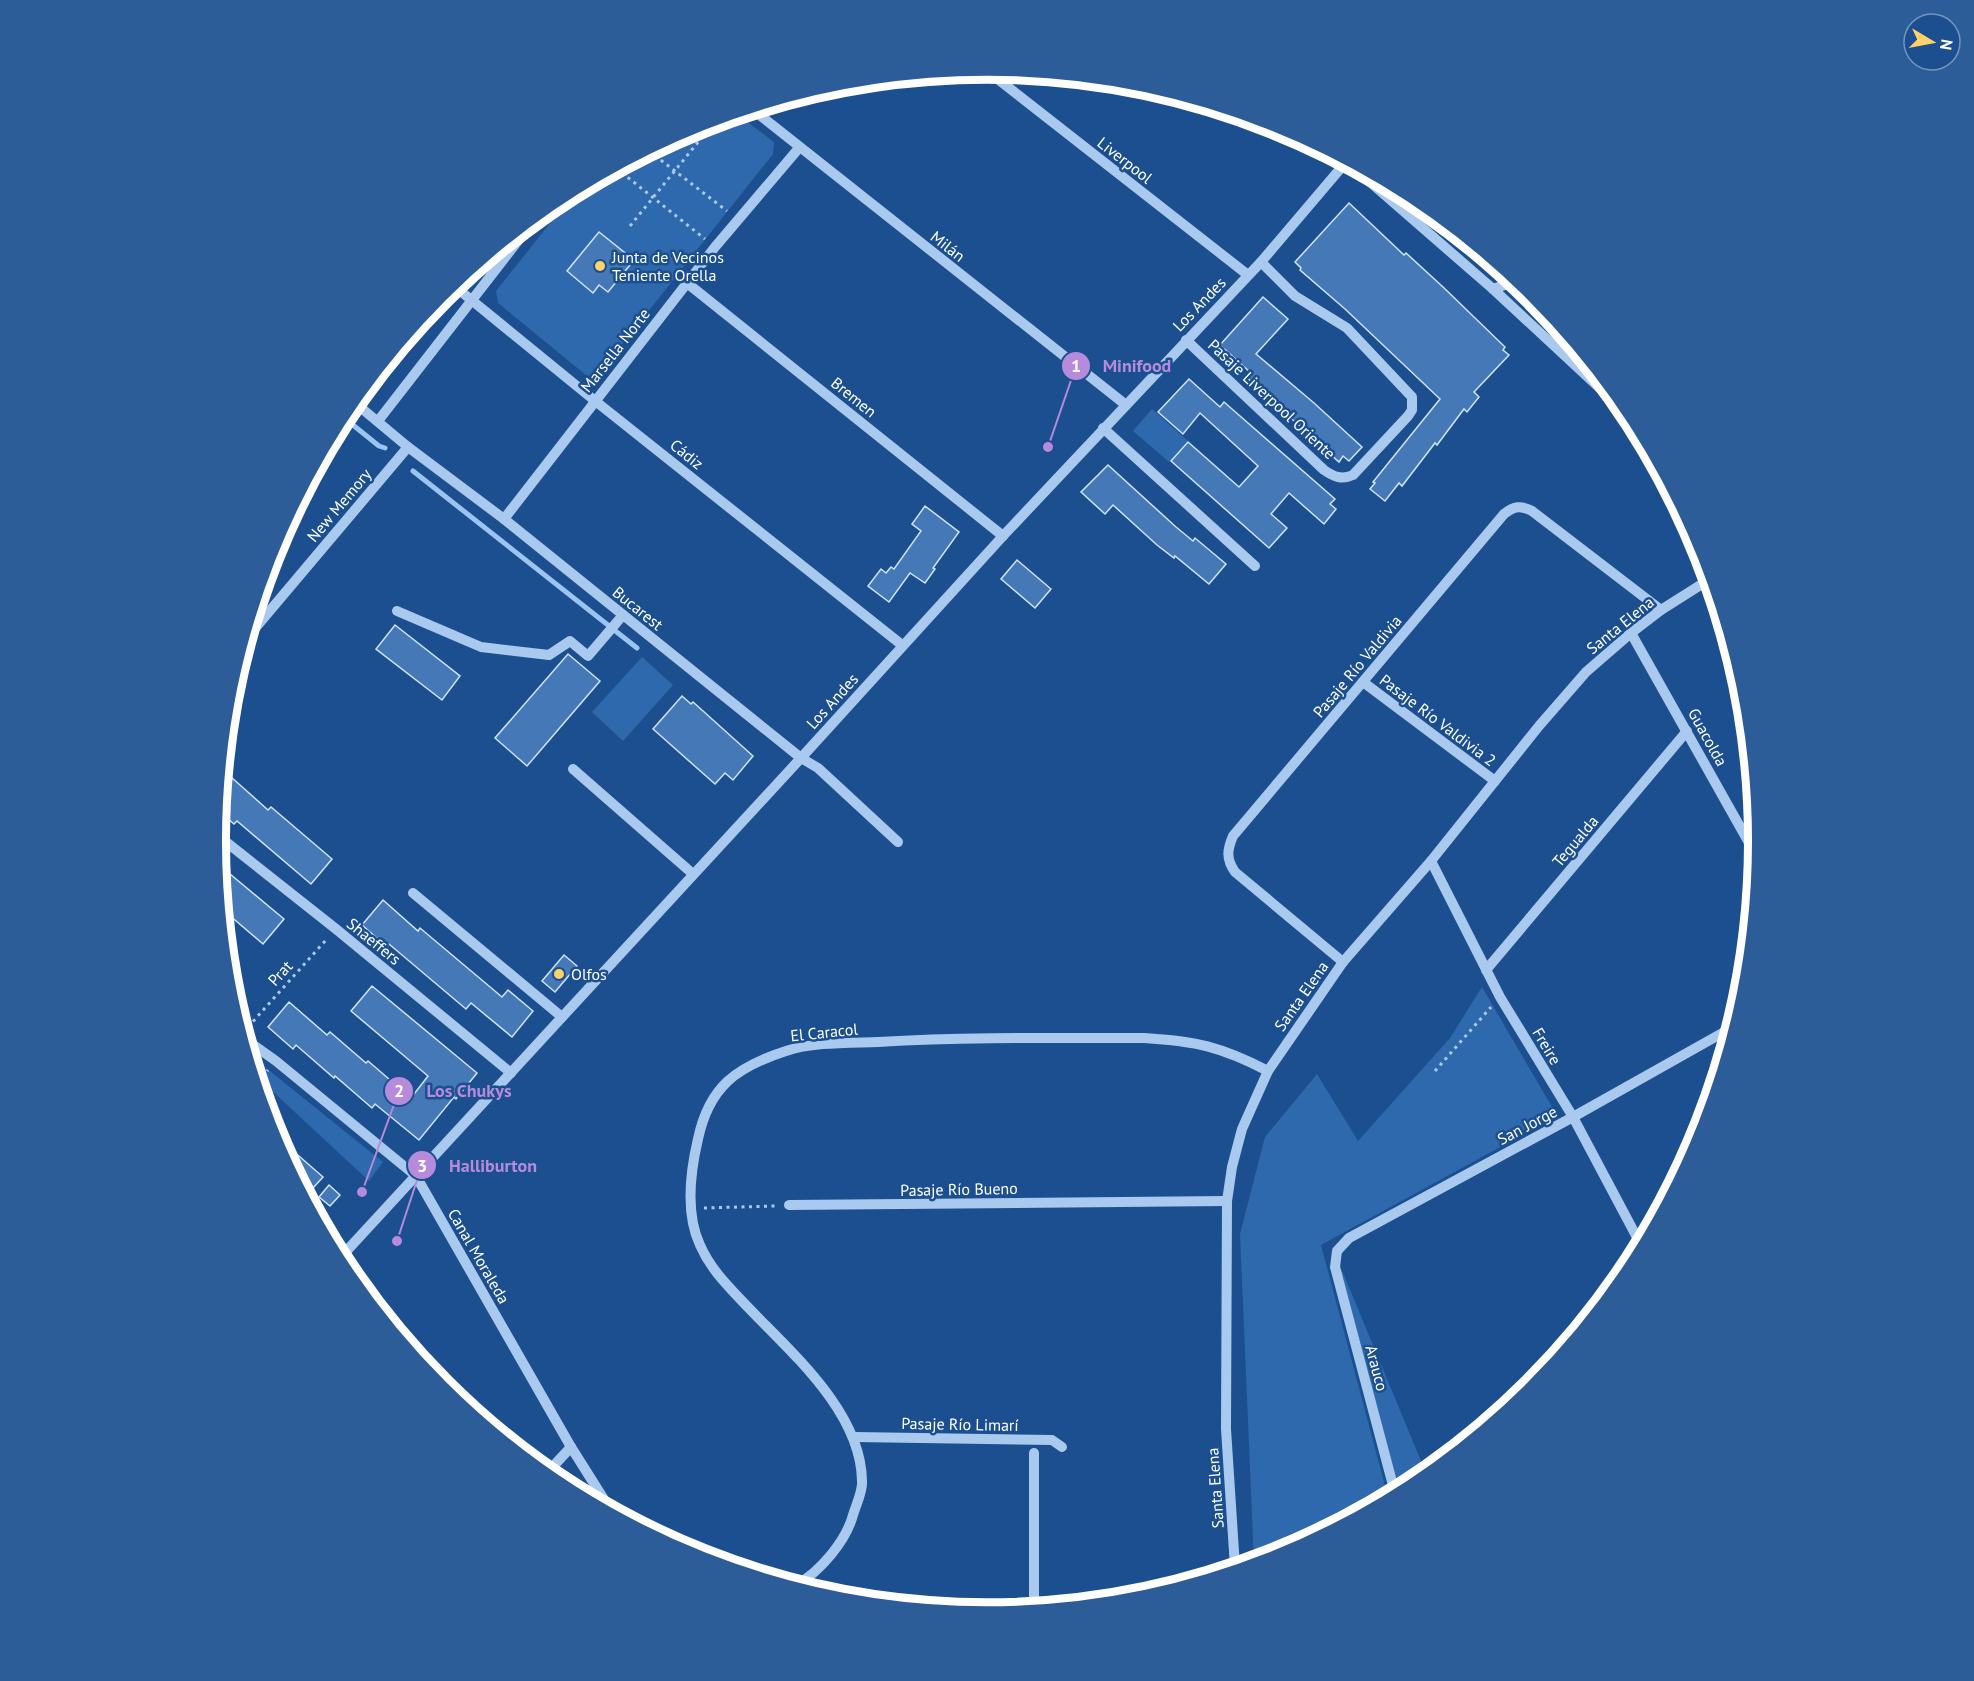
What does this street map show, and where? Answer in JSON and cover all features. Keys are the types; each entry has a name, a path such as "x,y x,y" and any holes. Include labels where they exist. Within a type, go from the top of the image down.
{"street":[{"name":"Liverpool","path":"999,80 1248,275"},
{"name":"Milán","path":"759,115 1125,405"},
{"name":"Marsella Norte","path":"504,519 687,283 799,148"},
{"name":"Los Andes","path":"347,1251 801,758 902,645 1261,262 1342,167"},
{"path":"1368,181 1493,289 1597,385"},
{"path":"378,421 517,242"},
{"name":"Pasaje Liverpool Oriente","path":"1186,340 1324,470 1339,478 1353,475 1408,416 1413,403 1409,392 1347,328 1295,296 1261,262"},
{"name":"Bremen","path":"687,283 1003,536"},
{"path":"1493,289 1506,284"},
{"name":"Cádiz","path":"461,291 902,645"},
{"name":"Bucarest","path":"361,408 408,447 504,519 801,758 818,768 898,842"},
{"path":"1103,428 1255,566"},
{"name":"New Memory","path":"257,625 408,447"},
{"name":"Pasaje Río Valdivia","path":"1343,962 1235,872 1227,855 1233,836 1504,514 1511,508 1520,507 1532,511 1661,610"},
{"name":"Santa Elena","path":"1234,1560 1226,1429 1227,1201 1232,1167 1242,1129 1268,1071 1343,962 1431,861 1539,726 1586,672 1661,610 1703,583"},
{"path":"398,611 481,647 549,656 570,641 588,656 623,615"},
{"name":"Guacolda","path":"1631,633 1748,841"},
{"name":"Pasaje Río Valdivia 2","path":"1363,682 1495,781"},
{"name":"Tegualda","path":"1486,970 1687,730"},
{"path":"573,769 693,874"},
{"name":"Shaeffers","path":"226,842 512,1073"},
{"name":"Freire","path":"1431,861 1500,997 1573,1117 1636,1236"},
{"path":"412,893 562,1017"},
{"name":"San Jorge","path":"1337,1251 1349,1238 1723,1033"},
{"name":"El Caracol","path":"806,1579 832,1554 850,1528 863,1482 855,1437 823,1387 713,1270 699,1244 691,1218 691,1168 705,1112 717,1092 734,1075 788,1050 928,1039 1144,1038 1207,1044 1238,1055 1268,1071"},
{"name":"Canal Moraleda","path":"255,1046 416,1176 602,1497"},
{"name":"Pasaje Río Bueno","path":"789,1205 1227,1201"},
{"name":"Arauco","path":"1337,1251 1335,1267 1393,1484"},
{"name":"Pasaje Río Limarí","path":"855,1437 1052,1440 1062,1447"},
{"path":"554,1466 571,1447"},
{"name":"Pasaje Río Limarí","path":"1034,1453 1034,1600"}],"path":[{"path":"630,226 705,134"},
{"path":"655,156 738,220"},
{"path":"625,175 629,169"},
{"path":"622,173 715,248"},
{"name":"Prat","path":"249,1026 336,929"},
{"path":"1435,1071 1500,997"},
{"path":"691,1209 789,1205"}],"shaded area":[{"path":"744,119 774,142 773,154 597,376 587,376 498,303 496,291 559,211 606,181 696,137"},
{"path":"1152,409 1188,441 1169,462 1133,431"},
{"path":"642,657 673,685 623,741 592,712"},
{"path":"1482,987 1552,1107 1548,1121 1321,1245 1386,1489 1324,1523 1254,1553 1240,1234 1265,1137 1317,1074 1358,1141 1450,1038"},
{"path":"259,1063 383,1162 369,1181 266,1085"},
{"path":"1339,1263 1422,1464 1397,1481"}],"building":[{"path":"1349,203 1404,255 1406,253 1443,287 1505,347 1503,350 1509,355 1474,392 1479,397 1467,412 1464,409 1402,486 1399,483 1385,501 1370,489 1375,483 1373,482 1440,399 1345,309 1300,270 1301,268 1295,262"},
{"name":"Junta de Vecinos Teniente Orella","path":"599,232 634,260 608,292 599,285 593,293 567,271"},
{"path":"1263,297 1288,319 1256,354 1362,447 1349,461 1343,456 1339,462 1247,378 1251,373 1220,345"},
{"path":"1189,379 1220,407 1224,402 1335,499 1330,504 1336,509 1324,524 1289,493 1271,514 1287,528 1269,548 1171,461 1188,442 1239,487 1258,466 1200,413 1183,434 1158,412"},
{"path":"1108,465 1176,527 1193,541 1195,538 1226,564 1209,584 1175,556 1174,558 1157,545 1113,505 1105,514 1081,492"},
{"path":"925,506 959,532 925,583 910,573 889,602 868,586 881,569 886,573 891,567 894,569 921,531 912,524"},
{"path":"1017,560 1051,589 1035,608 1001,579"},
{"path":"395,625 460,676 442,700 376,649"},
{"path":"568,654 600,681 527,766 495,738"},
{"path":"682,696 691,704 693,702 753,756 733,780 725,773 715,784 653,729"},
{"path":"231,777 268,810 271,807 332,859 311,884 237,821 234,824 227,818"},
{"path":"227,872 284,919 263,944 231,916"},
{"path":"383,900 418,931 420,928 502,997 508,990 533,1011 512,1037 471,1003 466,1009 389,944 387,947 362,925"},
{"name":"Olfos","path":"564,955 577,966 555,992 542,981"},
{"path":"372,986 477,1073 419,1140 375,1104 372,1108 296,1045 293,1049 268,1027 289,1002 327,1035 330,1032 366,1063 368,1061 411,1098 428,1076 351,1011"},
{"path":"292,1150 323,1177 313,1188 307,1183"},
{"path":"329,1185 340,1195 330,1206 319,1197"}],"waterway":[{"path":"351,423 379,446 385,448"},
{"path":"413,471 637,648"}],"place":[{"name":"Junta de Vecinos Teniente Orella","path":"600,266"},
{"name":"Minifood","path":"1048,447"},
{"name":"Olfos","path":"559,974"},
{"name":"Los Chukys","path":"362,1192"},
{"name":"Halliburton","path":"397,1241"}]}
